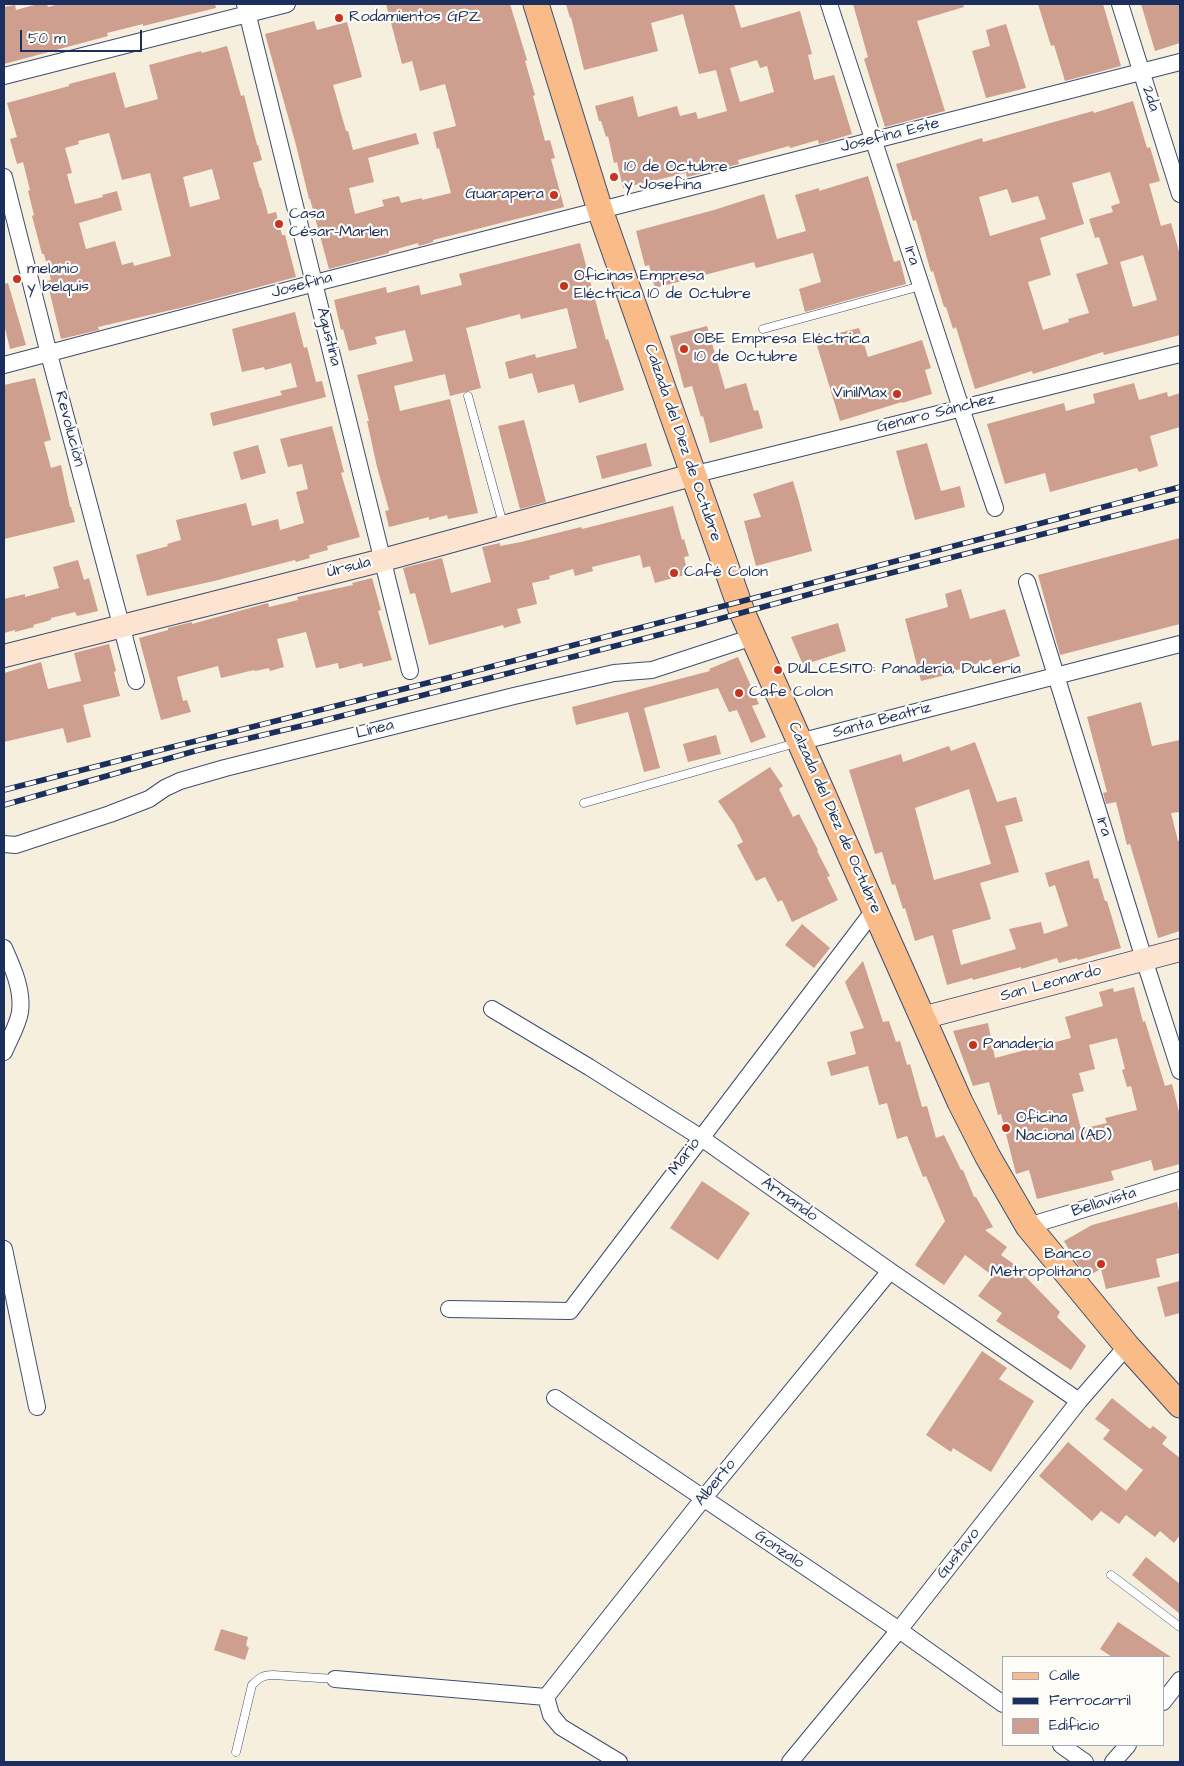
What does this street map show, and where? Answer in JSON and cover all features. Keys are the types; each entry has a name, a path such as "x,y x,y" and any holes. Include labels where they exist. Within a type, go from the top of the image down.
{"main road":[{"name":"Calzada del Diez de Octubre","path":"536,4 600,210 692,475 742,612 960,1102 988,1157 1028,1226 1127,1346 1180,1405"}],"street":[{"path":"4,76 246,9 287,4"},
{"name":"1ra","path":"829,4 960,408 995,508"},
{"name":"2da","path":"1120,4 1180,194"},
{"name":"Agustina","path":"246,9 410,671"},
{"name":"Josefina Este","path":"600,210 1180,62"},
{"name":"Revolución","path":"4,177 136,681"},
{"name":"Josefina","path":"4,366 314,283 600,210"},
{"name":"Genaro Sánchez","path":"692,475 1180,354"},
{"name":"Úrsula","path":"4,656 383,560 692,475"},
{"name":"1ra","path":"1027,582 1180,1071"},
{"name":"Línea","path":"8,848 149,800 165,788 180,781 225,768 541,689 614,673 652,670 753,637"},
{"name":"Santa Beatriz","path":"799,742 1180,644"},
{"name":"Mario","path":"449,1309 570,1311 700,1137 875,909"},
{"path":"4,948 13,968 20,994 20,1013 4,1052"},
{"name":"San Leonardo","path":"922,1018 1180,950"},
{"name":"Armando","path":"492,1009 700,1137 1079,1402"},
{"name":"Bellavista","path":"1028,1226 1180,1180"},
{"path":"4,1249 37,1407"},
{"name":"Alberto","path":"546,1697 703,1499 890,1271"},
{"name":"Gustavo","path":"790,1762 899,1630 1079,1402 1127,1346"},
{"name":"Gonzalo","path":"555,1398 899,1630 1002,1703"},
{"path":"335,1679 546,1697 551,1715 561,1727 619,1762"},
{"path":"1164,1701 1180,1680"},
{"path":"1062,1746 1085,1762"},
{"path":"1113,1762 1127,1746"}],"lane":[{"path":"763,329 921,286"},
{"path":"468,396 504,527"},
{"name":"Santa Beatriz","path":"584,803 799,742"},
{"path":"1111,1574 1180,1627"},
{"path":"236,1752 252,1684 258,1678 273,1674 335,1679"}],"building":[{"path":"38,4 47,4 48,7 60,4 215,4 216,8 107,33 108,36 4,64 4,7 15,5 16,10"},
{"path":"386,4 510,4 527,60 525,61 545,141 550,140 555,158 551,159 564,207 433,240 433,242 419,246 418,243 329,269 265,34 314,21 317,30 347,22 362,77 333,85 353,150 416,133 419,144 368,158 374,182 349,188 355,214 384,206 382,200 399,196 401,203 451,193 433,132 456,126 445,84 420,91 412,61 402,64"},
{"path":"566,4 734,4 741,28 800,11 812,54 808,55 814,80 834,75 852,134 819,144 818,140 790,148 789,146 738,160 739,164 687,177 686,173 623,188 617,162 614,163 608,136 606,137 601,121 599,121 595,106 633,96 638,117 677,106 680,116 696,112 698,119 727,111 716,70 699,74 683,14 651,23 658,51 584,70","holes":["757,60 760,68 767,66 774,92 740,102 730,68"]},
{"path":"853,4 963,4 964,7 917,21 945,111 885,127 864,59 868,57"},
{"path":"1038,4 1103,4 1121,66 1065,81 1054,45 1051,46"},
{"path":"1141,4 1180,4 1180,43 1155,51"},
{"path":"1006,24 1026,88 986,98 972,51 990,46 986,30"},
{"path":"227,46 241,96 244,95 262,160 253,163 260,188 268,214 276,212 282,235 285,235 296,277 184,307 98,327 99,330 61,339 47,281 51,280 32,216 34,215 28,191 30,190 23,162 17,164 10,139 17,137 7,103 115,72 125,108 158,99 149,65 201,51 202,53","holes":["109,133 122,180 150,173 171,256 134,266 133,262 122,265 115,241 86,249 79,223 122,210 117,191 102,195 103,197 75,204 67,174 72,173 65,148 79,144 78,141","212,169 220,199 190,207 183,177"]},
{"path":"1133,101 1147,148 1150,147 1160,181 1149,184 1161,226 1171,223 1180,255 1180,335 1104,355 1103,352 1033,374 1032,371 975,389 956,327 953,329 933,271 931,272 916,220 913,221 896,164 982,138 983,142 1093,111 1094,113","holes":["1110,172 1120,203 1111,206 1113,212 1089,219 1095,238 1099,237 1108,264 1076,274 1089,313 1068,319 1069,322 1043,330 1028,282 1051,275 1040,238 1084,224 1072,183","1007,189 1012,203 1038,196 1046,219 990,236 979,197","1143,255 1157,300 1133,307 1120,262"]},
{"path":"868,176 894,262 900,260 906,284 805,312 799,289 821,282 813,253 756,268 754,262 655,288 649,265 645,266 636,231 764,194 777,239 806,231 795,195 819,188 819,191"},
{"path":"580,243 606,340 608,339 624,390 579,403 574,384 538,393 532,373 509,379 505,362 535,354 536,358 577,348 567,308 521,319 520,314 466,328 481,388 450,396 445,374 394,386 400,411 450,399 478,513 448,519 447,515 429,520 429,517 389,527 385,511 389,510 377,467 367,421 369,421 357,375 413,361 405,330 375,337 377,344 349,351 343,329 341,330 334,300 386,287 387,293 419,285 421,295 462,285 459,274"},
{"path":"8,283 26,345 10,349 4,324 4,284"},
{"path":"295,312 304,348 307,347 316,382 322,381 326,397 213,426 210,413 282,395 280,391 297,387 291,363 265,370 264,367 242,372 232,329"},
{"path":"707,326 725,389 746,383 754,411 758,410 763,428 710,443 692,386 684,388 670,336"},
{"path":"859,328 868,357 922,340 931,368 925,370 932,394 840,421 815,339"},
{"path":"35,378 51,440 44,442 51,468 61,465 75,522 4,539 4,385"},
{"path":"1134,383 1139,400 1167,392 1168,397 1180,393 1180,427 1150,436 1158,466 1139,472 1137,468 1050,492 1045,473 1005,484 987,424 1064,403 1066,411 1095,403 1093,394"},
{"path":"524,420 546,502 520,509 498,426"},
{"path":"332,426 344,472 341,473 360,537 327,546 328,550 309,555 310,558 296,562 295,560 147,596 136,555 168,546 167,544 181,540 176,520 246,503 252,526 278,519 280,530 304,523 296,492 308,489 302,464 288,467 280,439"},
{"path":"646,443 652,466 602,479 596,456"},
{"path":"927,443 941,491 960,486 965,507 915,520 896,451"},
{"path":"258,445 266,473 241,480 233,452"},
{"path":"793,481 812,551 756,566 744,521 761,517 753,494"},
{"path":"673,506 682,540 684,539 689,556 684,557 688,574 655,583 650,566 643,568 640,555 592,567 593,571 575,576 573,569 549,576 550,579 532,583 537,604 517,609 521,623 504,628 503,625 429,645 415,593 410,594 403,568 442,558 451,593 491,582 482,547 500,543 500,546 581,527 582,529"},
{"path":"1180,538 1180,624 1060,655 1038,575"},
{"path":"78,560 84,580 89,578 98,611 77,616 75,612 51,618 51,620 33,625 34,627 4,633 4,599 25,594 25,597 59,588 53,567"},
{"path":"372,578 381,610 378,611 392,660 363,667 362,663 339,669 338,663 316,668 306,632 277,639 284,667 270,671 269,668 254,670 221,678 218,666 177,677 183,701 187,700 191,712 161,720 139,638 168,630 168,628 192,622 192,624 268,603 269,607 298,600 297,597 353,585 352,583"},
{"path":"961,589 970,619 1005,609 1020,656 993,665 991,659 954,671 954,673 921,681 905,619 948,607 945,594"},
{"path":"838,623 846,651 803,665 791,637"},
{"path":"109,644 120,696 83,705 91,737 67,743 63,728 4,742 4,673 41,662 48,689 81,681 74,653"},
{"path":"738,657 759,704 752,706 766,737 751,743 737,710 729,712 718,688 644,708 660,768 644,772 628,712 576,725 572,707 710,671 709,669"},
{"path":"1141,702 1152,746 1180,740 1180,812 1171,813 1178,841 1180,840 1180,931 1158,938 1130,844 1127,845 1116,802 1106,804 1103,793 1107,792 1087,717"},
{"path":"716,735 721,754 688,762 683,744"},
{"path":"975,742 997,802 1016,797 1023,821 1005,826 1019,872 980,883 991,919 952,930 961,965 1016,949 1009,929 1041,922 1044,934 1068,926 1055,885 1049,887 1045,873 1089,860 1094,879 1098,878 1105,901 1107,901 1121,948 1078,960 1077,958 1059,963 1057,958 1021,969 1021,967 947,985 933,935 915,941 905,908 903,909 895,884 892,885 882,852 875,854 849,770 901,754 903,762 949,746 951,751","holes":["969,789 991,864 934,880 915,808"]},
{"path":"770,767 783,786 779,789 793,817 799,814 818,850 830,876 827,877 838,900 792,922 782,900 778,902 765,877 756,881 737,845 743,842 734,824 718,801"},
{"path":"802,924 830,948 814,968 785,945"},
{"path":"863,961 883,1022 889,1021 896,1042 900,1041 907,1065 910,1064 922,1107 927,1106 936,1138 944,1135 961,1170 963,1170 974,1197 976,1197 993,1227 985,1230 1007,1247 1001,1255 1022,1270 1021,1272 1060,1312 1057,1317 1086,1346 1071,1370 996,1321 1002,1313 978,1296 993,1276 965,1255 944,1285 915,1265 945,1221 926,1176 923,1177 907,1136 897,1139 887,1103 879,1105 868,1066 831,1076 827,1062 856,1054 850,1032 864,1028 845,982"},
{"path":"1134,987 1143,1022 1145,1021 1165,1086 1172,1084 1180,1116 1180,1164 1154,1171 1151,1160 1111,1171 1114,1180 1037,1199 1029,1170 1016,1174 1001,1114 998,1115 989,1082 973,1086 953,1031 988,1023 995,1058 1071,1038 1065,1017 1103,1006 1099,992 1113,988 1114,992","holes":["1117,1038 1125,1069 1122,1070 1127,1087 1131,1086 1137,1110 1105,1118 1107,1123 1081,1129 1072,1094 1084,1091 1079,1073 1095,1069 1089,1045"]},
{"path":"702,1181 750,1213 718,1260 670,1228"},
{"path":"1177,1202 1180,1215 1180,1253 1156,1259 1160,1277 1106,1289 1101,1269 1088,1276 1077,1263 1064,1241 1092,1225"},
{"path":"1180,1281 1180,1313 1165,1317 1157,1287"},
{"path":"982,1351 1007,1368 999,1379 1034,1401 991,1472 953,1448 951,1452 926,1435"},
{"path":"1112,1398 1150,1429 1153,1426 1167,1437 1162,1444 1180,1458 1180,1535 1174,1543 1160,1531 1155,1537 1126,1515 1119,1524 1101,1511 1092,1521 1039,1476 1068,1442 1126,1491 1143,1470 1103,1439 1110,1430 1095,1419"},
{"path":"1146,1557 1180,1584 1180,1614 1132,1575"},
{"path":"1118,1622 1171,1657 1110,1656 1100,1649"},
{"path":"221,1629 248,1637 246,1645 249,1648 245,1660 214,1650"}],"railway":[{"path":"4,790 459,675 1180,487"},
{"path":"4,805 195,751 318,722 1180,499"}],"place":[{"name":"Rodamientos GPZ","path":"339,18"},
{"name":"10 de Octubre y Josefina","path":"614,177"},
{"name":"Guarapera","path":"554,195"},
{"name":"Casa César-Marlen","path":"279,224"},
{"name":"melanio y belquis","path":"17,279"},
{"name":"Oficinas Empresa Eléctrica 10 de Octubre","path":"564,286"},
{"name":"OBE Empresa Eléctrica 10 de Octubre","path":"684,349"},
{"name":"VinilMax","path":"897,394"},
{"name":"Café Colon","path":"674,573"},
{"name":"DULCESITO: Panadería, Dulcería","path":"778,670"},
{"name":"Cafe Colon","path":"739,693"},
{"name":"Panadería","path":"973,1045"},
{"name":"Oficina Nacional (AD)","path":"1006,1128"},
{"name":"Banco Metropolitano","path":"1101,1264"}]}
